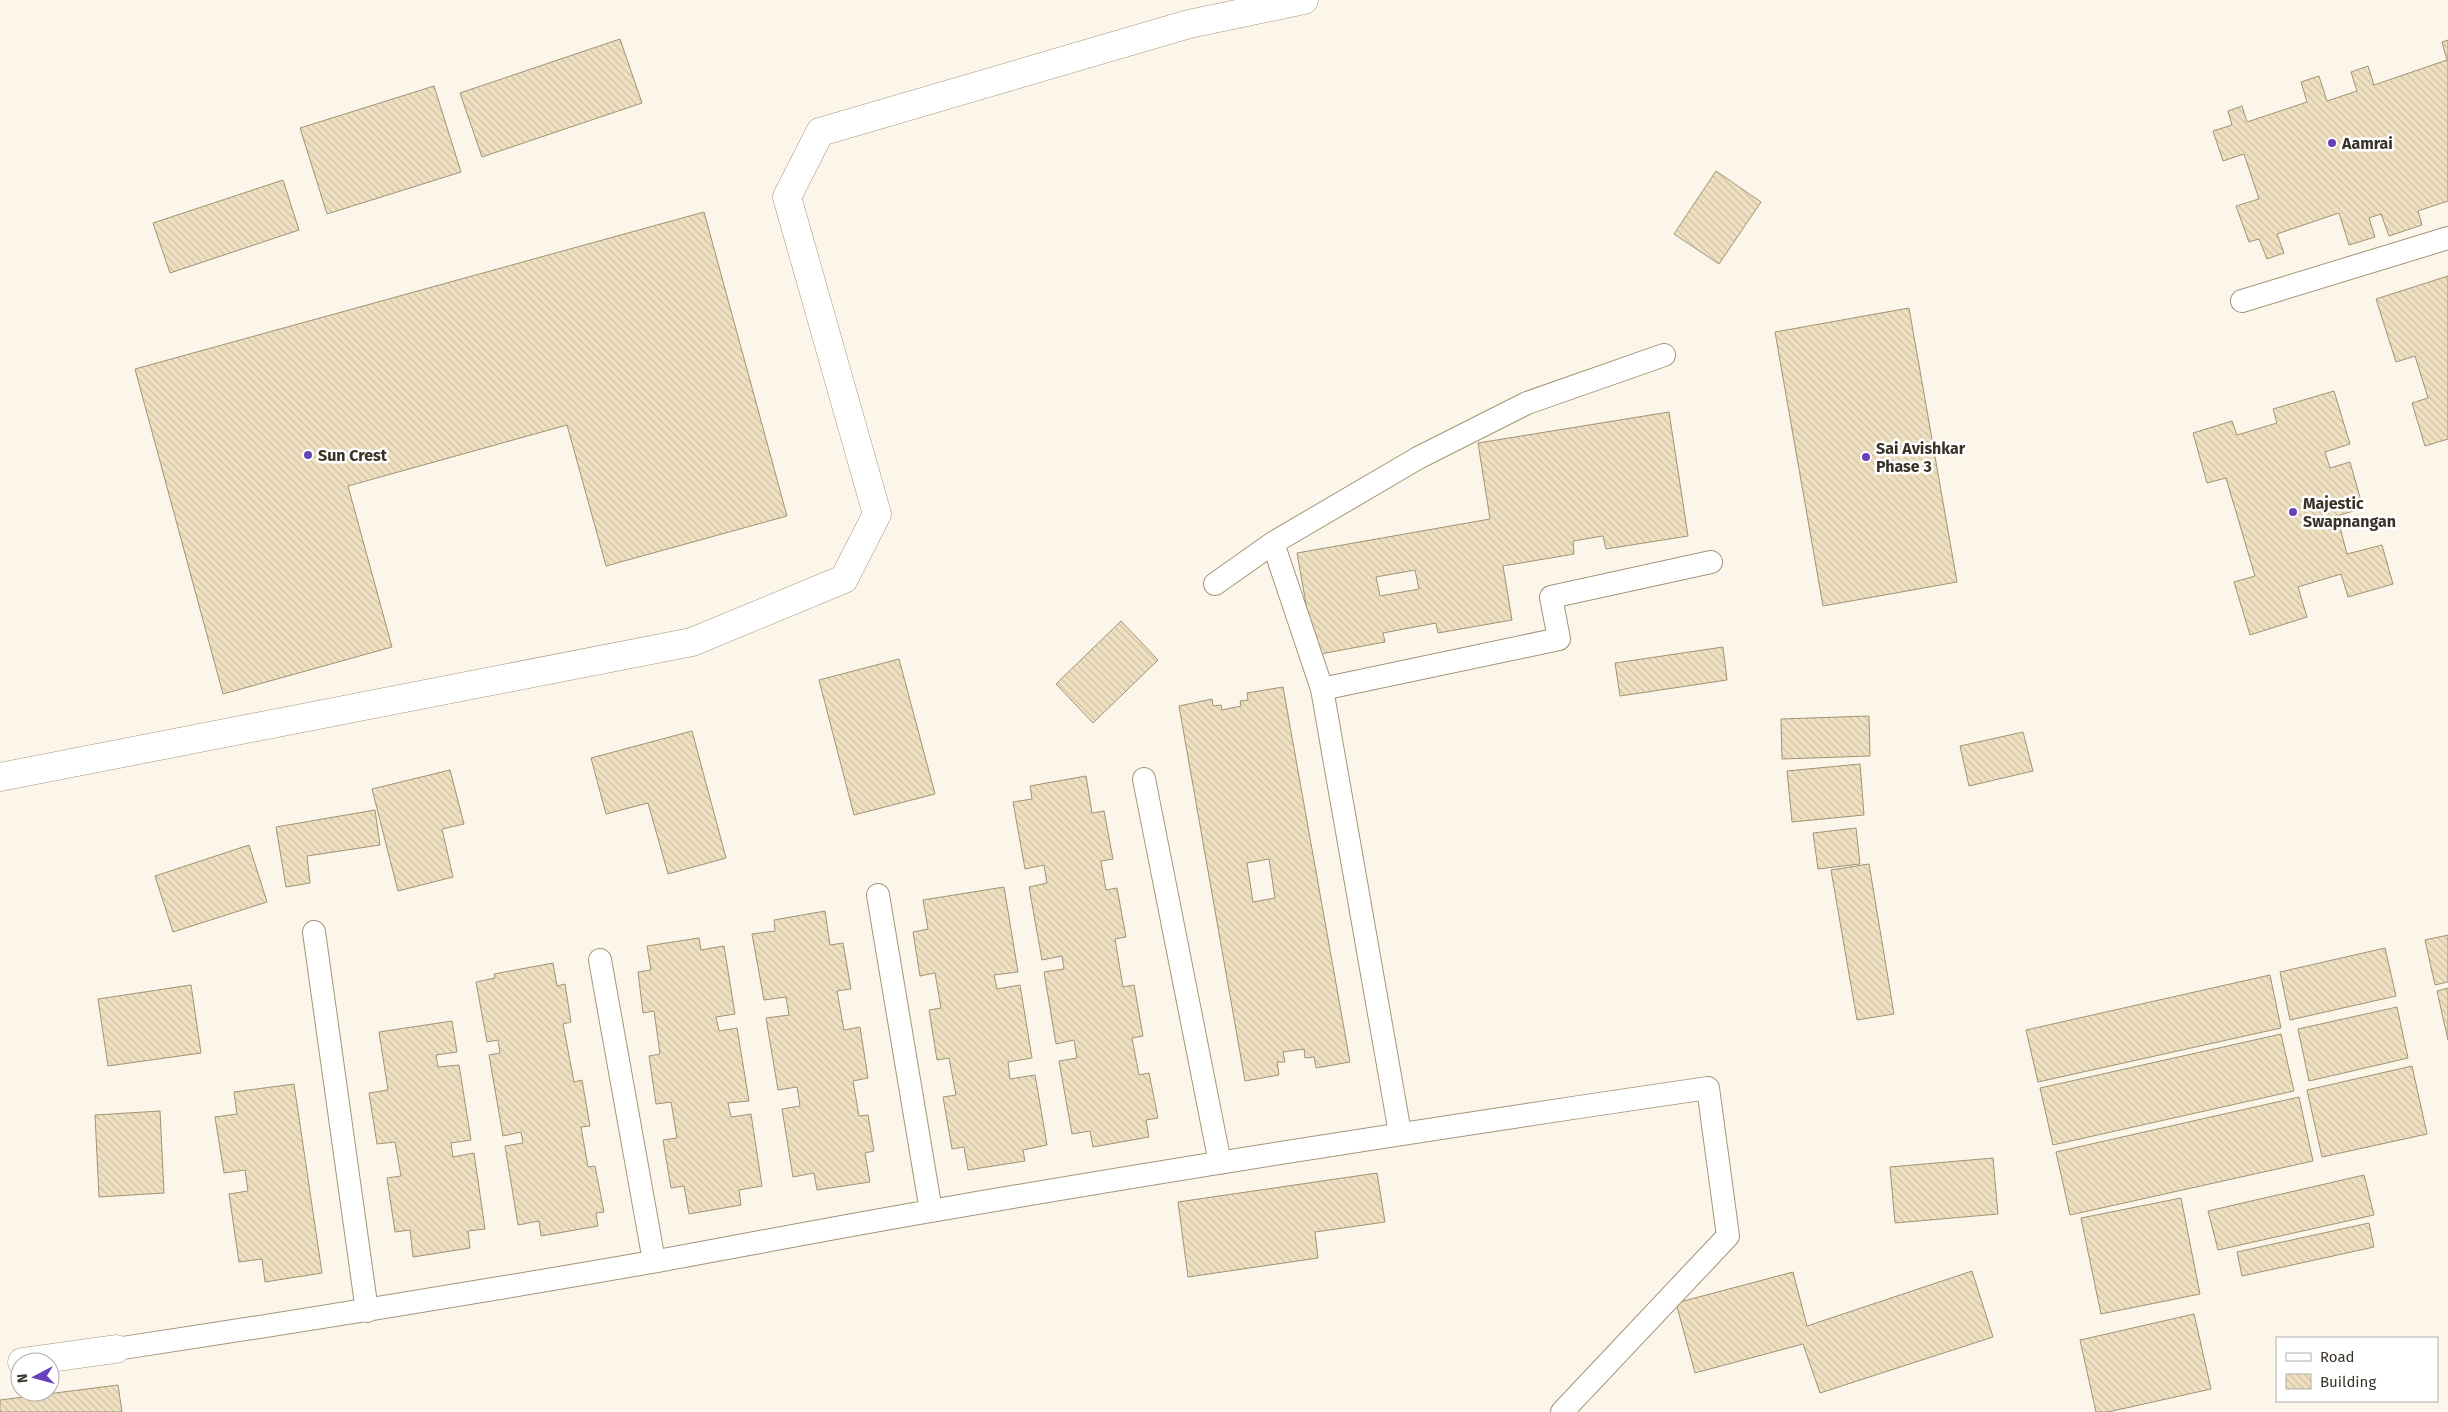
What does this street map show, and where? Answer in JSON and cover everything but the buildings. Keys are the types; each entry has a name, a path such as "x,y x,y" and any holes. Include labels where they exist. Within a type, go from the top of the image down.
{"street":[{"path":"0,777 692,642 844,580 877,514 787,198 820,132 1189,24 1304,0"},
{"path":"60,1357 116,1350"}],"lane":[{"path":"2242,301 2448,238"},
{"path":"1215,584 1273,543 1418,458 1527,404 1664,355"},
{"path":"1273,543 1322,689 1400,1134"},
{"path":"1322,689 1559,638 1551,597 1711,562"},
{"path":"1144,779 1220,1163"},
{"path":"878,895 931,1211"},
{"path":"314,932 367,1310"},
{"path":"600,960 654,1262"},
{"path":"116,1350 654,1262 931,1211 1220,1163 1708,1088 1728,1236 1562,1412"}],"place":[{"name":"Aamrai","path":"2332,143"},
{"name":"Sun Crest","path":"308,455"},
{"name":"Sai Avishkar Phase 3","path":"1866,457"},
{"name":"Majestic Swapnangan","path":"2293,512"}]}
